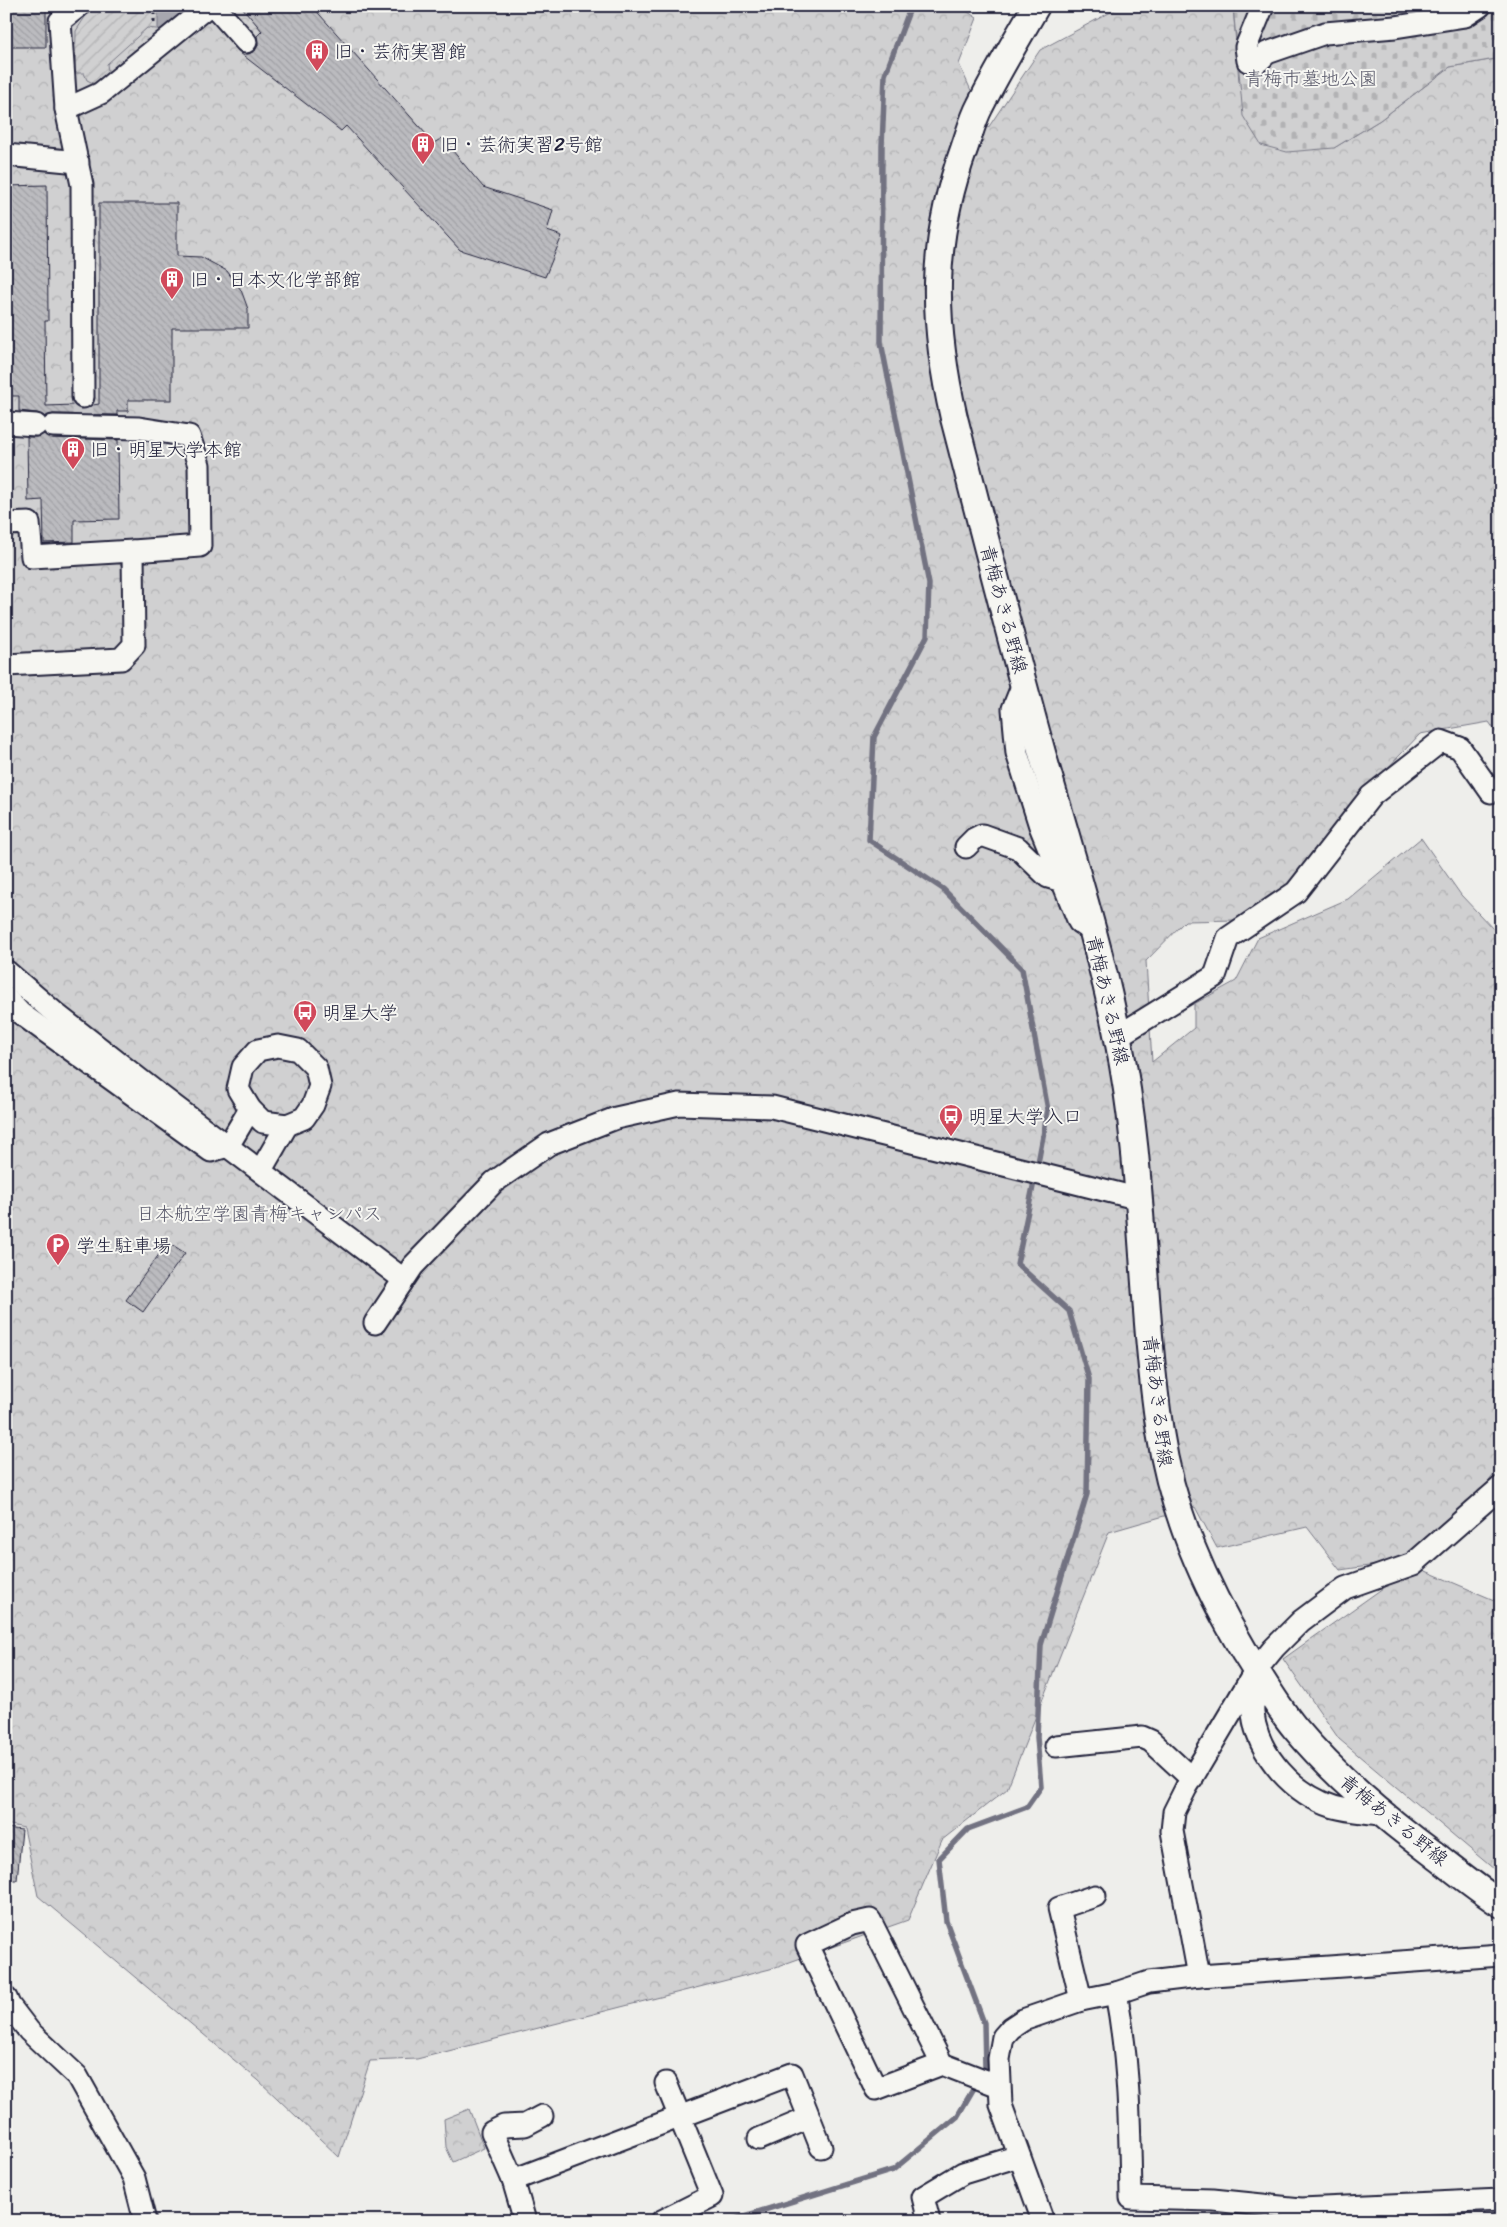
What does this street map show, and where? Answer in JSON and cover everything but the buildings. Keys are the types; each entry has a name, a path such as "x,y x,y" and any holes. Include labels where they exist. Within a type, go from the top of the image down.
{"main road":[{"name":"青梅あきる野線","path":"1036,6 979,108 954,178 938,258 936,297 938,333 946,386 1023,684 1107,982 1118,1036 1124,1068 1140,1199 1146,1294 1160,1430 1169,1482 1194,1555 1218,1607 1292,1725 1331,1768 1380,1814 1501,1904"}],"street":[{"path":"79,6 60,21 66,109 82,185 83,414"},
{"path":"66,109 101,93 208,6"},
{"path":"214,6 246,42"},
{"path":"1264,6 1246,47 1248,61 1259,61 1267,53 1325,34 1395,28 1465,16 1480,6"},
{"path":"6,155 78,162"},
{"path":"6,423 45,425 83,414 138,428 189,436 199,465 200,546 32,557 29,523 6,524"},
{"path":"6,665 121,659 134,645 133,551"},
{"path":"1023,684 1013,709 1017,753 1040,826 1079,922 1092,931"},
{"path":"1118,1036 1215,976 1228,938 1296,892 1371,796 1441,741 1460,748 1491,792"},
{"path":"966,847 974,839 982,835 1018,848 1048,877 1062,881"},
{"path":"6,971 56,1014 403,1279"},
{"path":"6,998 20,1013 211,1151 228,1146 250,1109"},
{"path":"278,1046 298,1050 316,1068 320,1086 313,1105 304,1118 287,1124 263,1122 250,1109 238,1089 243,1067 258,1050 278,1046"},
{"path":"375,1323 403,1279 448,1228 494,1182 549,1144 616,1118 679,1104 772,1107 1140,1199"},
{"path":"261,1170 287,1124"},
{"path":"1199,1976 1172,1831 1174,1812 1256,1670 1274,1648 1301,1621 1345,1588 1414,1564 1501,1487"},
{"path":"1256,1670 1253,1714 1260,1738 1278,1769 1302,1792 1334,1807 1380,1814"},
{"path":"1056,1746 1142,1737 1151,1741 1192,1779"},
{"path":"1081,2000 1059,1908 1095,1896"},
{"path":"942,2064 876,2089 807,1945 852,1924 870,1920 942,2064 995,2084"},
{"path":"1043,2221 995,2084 1003,2037 1011,2028 1023,2020 1081,2000 1116,1993 1149,1982 1199,1976 1501,1955"},
{"path":"1116,1993 1124,2040 1130,2121 1131,2198 1213,2200 1300,2209 1501,2200"},
{"path":"6,1998 9,2005 29,2031 77,2076 134,2178 145,2221"},
{"path":"513,2180 792,2074 821,2147"},
{"path":"662,2221 712,2196 666,2083"},
{"path":"525,2221 513,2180 492,2132 504,2126 525,2125 542,2116"},
{"path":"759,2139 809,2118"},
{"path":"929,2221 923,2197 963,2173 1020,2156"}],"green space":[{"name":"日本航空学園青梅キャンパス","path":"6,6 959,6 977,18 959,64 988,128 1040,50 1122,6 1233,6 1239,82 1334,148 1380,120 1450,67 1501,58 1501,739 1489,722 1420,734 1363,794 1315,870 1237,920 1185,921 1146,961 1152,1062 1194,1028 1194,1004 1236,981 1258,938 1348,899 1421,838 1461,895 1495,931 1501,927 1501,1459 1495,1473 1433,1557 1340,1570 1307,1527 1217,1548 1195,1507 1109,1532 1007,1789 942,1840 908,1920 770,1969 417,2059 370,2061 339,2157 258,2080 38,1896 24,1828 6,1824"},
{"path":"92,6 187,6 186,10 166,30 147,28 107,64 109,78 99,86 87,80 84,73 75,73 76,31"},
{"name":"青梅市墓地公園","path":"1233,6 1501,6 1501,58 1450,67 1380,120 1334,148 1287,152 1261,145 1243,116"},
{"path":"1414,1566 1501,1603 1501,1875 1339,1739 1283,1659"},
{"path":"469,2109 484,2148 453,2162 446,2147 444,2119"}],"shaded area":[{"path":"158,6 184,6 186,10 167,30 158,29"}],"waterway":[{"path":"911,6 885,75 882,146 881,342 929,584 927,636 874,737 869,840 943,889 1022,969 1048,1110 1037,1168"},
{"path":"729,2221 893,2170 957,2117 985,2069 984,2023 946,1921 939,1859 968,1829 1027,1807 1041,1787 1037,1737 1041,1645 1087,1494 1089,1379 1069,1311 1017,1264 1035,1177"}],"tunnel":[{"path":"83,397 83,417"}],"place":[{"name":"旧・芸術実習館","path":"317,72"},
{"name":"旧・芸術実習2号館","path":"423,165"},
{"name":"旧・日本文化学部館","path":"172,300"},
{"name":"旧・明星大学本館","path":"73,470"},
{"name":"明星大学","path":"305,1033"},
{"name":"明星大学入口","path":"951,1137"},
{"name":"学生駐車場","path":"58,1266"}]}
